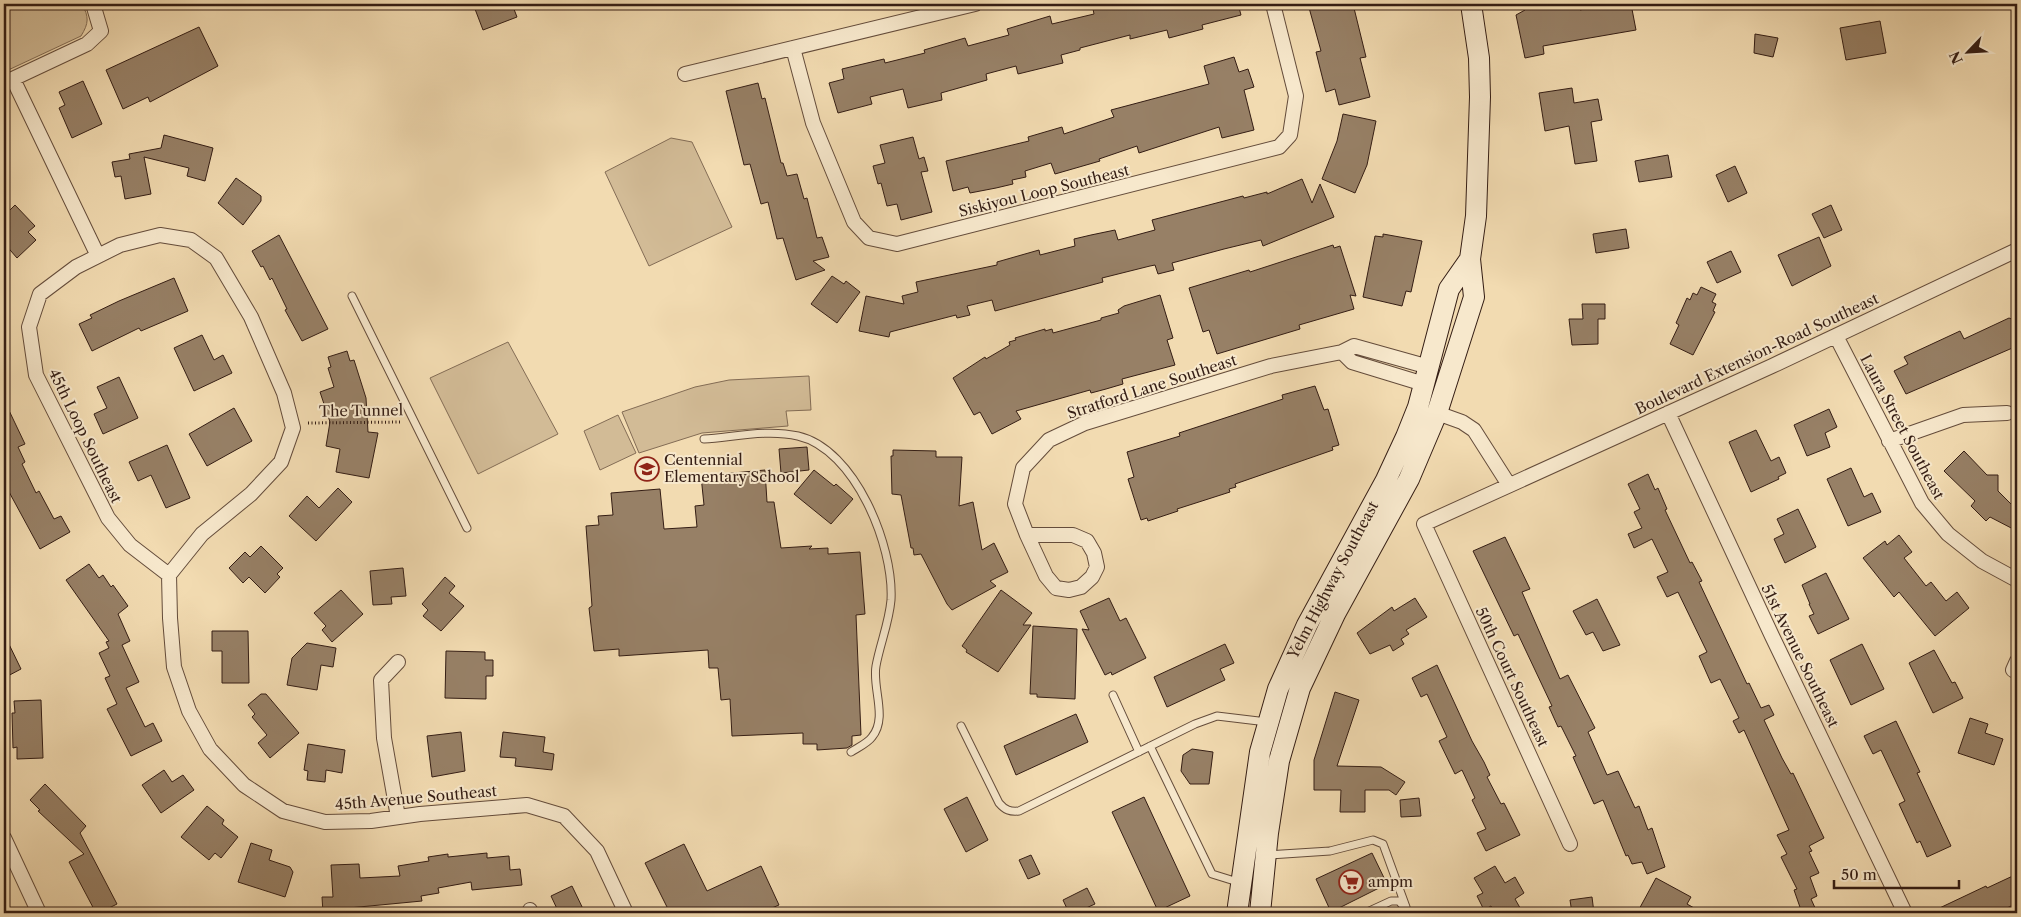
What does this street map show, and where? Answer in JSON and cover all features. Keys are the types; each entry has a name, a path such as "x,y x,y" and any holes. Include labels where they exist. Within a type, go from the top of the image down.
{"main road":[{"name":"Yelm Highway Southeast","path":"1260,913 1279,760 1300,688 1335,614 1409,479 1438,413 1474,297 1470,259 1476,216 1480,96 1479,58 1471,4"},
{"name":"Yelm Highway Southeast","path":"1237,913 1260,752 1278,689 1292,655 1386,480 1415,415 1449,289 1470,259"}],"street":[{"path":"93,4 101,31 87,44 8,81 98,256 120,245 160,235 191,240 216,258 251,317 284,393 293,428 281,462 251,494 202,534 169,575"},
{"path":"685,74 975,4"},
{"name":"Siskiyou Loop Southeast","path":"793,48 813,123 854,222 869,238 898,244 1280,148 1290,135 1296,96 1273,4"},
{"name":"Boulevard Extension-Road Southeast","path":"1424,524 1836,336 2017,250"},
{"name":"45th Loop Southeast","path":"98,256 76,267 40,294 29,327 36,375 108,518 130,545 169,575"},
{"name":"Laura Street Southeast","path":"1836,336 1922,503 1948,534 1982,561 2017,580"},
{"name":"Stratford Lane Southeast","path":"1027,535 1073,535 1087,541 1094,553 1097,567 1092,577 1081,587 1069,590 1056,588 1046,576 1027,535 1015,504 1024,468 1049,440 1085,423 1271,366 1342,352 1354,346 1427,376"},
{"name":"51st Avenue Southeast","path":"1668,412 1904,913"},
{"path":"1438,413 1462,422 1474,430 1509,485"},
{"path":"1889,441 1963,415 2007,413"},
{"name":"50th Court Southeast","path":"1424,524 1570,844"},
{"name":"45th Avenue Southeast","path":"169,575 174,667 189,711 210,749 244,785 282,811 324,822 371,822 398,817 528,805 564,816 597,850 626,913"},
{"path":"398,662 381,680 384,738 398,817"},
{"path":"4,838 39,913"}],"lane":[{"path":"352,296 467,528"},
{"path":"704,440 783,433 814,441 828,450 846,468 874,518 886,556 890,592 887,623 876,668 879,720 873,737 851,752"},
{"path":"1113,695 1139,752"},
{"path":"962,726 998,803 1004,809 1012,811 1019,810 1195,724 1217,716 1268,722"},
{"path":"1150,746 1212,874 1242,883"},
{"path":"1266,856 1330,851 1373,840 1383,844 1407,910"},
{"path":"1365,913 1391,901 1400,901 1407,910"}],"path":[{"name":"The Tunnel","path":"308,423 414,422"}],"shaded area":[{"path":"4,4 82,4 87,16 87,24 81,36 4,72"},
{"path":"671,138 692,142 732,227 649,266 605,172"},
{"path":"508,342 558,434 478,474 430,378"},
{"path":"809,376 811,410 786,411 788,426 702,433 639,453 622,412 695,387 729,380"},
{"path":"618,415 636,453 600,470 584,431"}],"building":[{"path":"490,4 512,4 517,17 483,30 475,9"},
{"path":"1129,4 1238,4 1241,15 1202,25 1203,29 1169,38 1167,30 1130,39 1130,35 1080,48 1080,50 1061,55 1063,63 1018,74 1016,66 986,74 987,80 941,93 942,100 908,108 903,89 870,97 872,104 838,113 829,83 844,79 842,69 884,59 885,63 925,53 924,50 965,38 968,46 1009,35 1007,29 1050,16 1052,24 1094,14 1093,9 1110,5 1111,9"},
{"path":"1308,4 1353,4 1366,57 1360,58 1370,97 1339,105 1335,89 1326,92 1316,52 1321,51"},
{"path":"1524,4 1579,4 1580,10 1609,4 1631,4 1636,30 1543,46 1544,54 1525,58 1516,15 1525,10"},
{"path":"1880,21 1886,53 1846,60 1840,28"},
{"path":"199,27 218,66 150,102 148,97 123,109 106,70"},
{"path":"1755,34 1778,38 1773,57 1754,53"},
{"path":"1234,57 1239,72 1248,69 1254,87 1244,90 1254,130 1222,138 1219,127 1139,153 1137,146 1099,159 1100,161 1055,174 1051,163 1025,171 1026,177 1012,180 1013,184 970,193 968,187 953,191 946,161 1029,141 1028,137 1062,127 1064,134 1114,117 1111,110 1209,84 1204,66"},
{"path":"83,81 102,124 72,138 59,108 65,105 59,92"},
{"path":"758,83 762,99 765,98 781,163 783,163 787,176 797,174 804,199 807,198 817,238 822,237 829,257 813,261 825,270 796,280 783,238 777,239 768,202 761,204 750,164 744,165 726,91"},
{"path":"1572,88 1574,103 1598,99 1602,120 1591,122 1597,161 1575,164 1569,126 1545,131 1539,93"},
{"path":"1343,114 1376,121 1367,165 1355,193 1322,179 1337,141"},
{"path":"164,135 213,148 205,181 187,176 189,168 144,157 151,194 125,199 121,176 115,177 112,162 130,159 129,154 161,148"},
{"path":"913,137 919,159 924,157 928,171 921,172 932,212 901,220 897,204 887,206 881,183 878,184 873,166 885,163 880,145"},
{"path":"1668,155 1672,177 1639,182 1635,161"},
{"path":"1735,166 1747,193 1728,202 1716,175"},
{"path":"236,178 261,196 261,201 243,225 218,203"},
{"path":"1302,179 1312,203 1320,184 1334,217 1263,246 1261,240 1224,249 1172,263 1174,270 1158,274 1155,265 1150,266 1102,278 1103,282 995,311 992,300 967,306 970,315 957,318 956,315 890,332 889,337 859,331 866,296 904,304 902,296 918,292 916,282 997,265 997,262 1039,250 1040,255 1075,246 1074,239 1115,230 1118,240 1155,230 1152,220 1243,196 1244,198 1267,192 1267,194"},
{"path":"15,205 35,226 28,232 36,240 17,258 4,243 4,216"},
{"path":"1831,205 1842,230 1824,238 1812,214"},
{"path":"1626,229 1629,248 1596,253 1593,234"},
{"path":"1383,234 1422,241 1411,292 1406,291 1402,306 1363,297 1375,236 1383,237"},
{"path":"279,235 328,329 302,341 285,310 287,309 272,278 270,280 252,251"},
{"path":"1819,237 1831,266 1792,286 1778,255"},
{"path":"1333,245 1334,248 1340,246 1356,296 1350,295 1354,309 1299,325 1300,329 1217,354 1209,330 1203,332 1189,288 1249,270 1250,272"},
{"path":"1731,251 1741,272 1717,283 1707,262"},
{"path":"832,276 844,284 846,281 860,292 837,323 811,304"},
{"path":"174,278 188,311 141,331 139,328 92,351 79,324 92,318 90,315"},
{"path":"1701,287 1716,294 1712,302 1716,304 1713,311 1715,312 1693,355 1670,344 1679,325 1676,323 1687,298 1690,300 1693,293 1697,295"},
{"path":"1160,295 1173,338 1167,340 1175,365 1122,379 1123,384 1106,389 1091,393 1090,390 1016,411 1021,419 992,434 980,412 974,415 953,378 985,357 986,359 1010,345 1009,342 1016,340 1015,338 1045,329 1045,331 1052,329 1053,333 1101,320 1101,318 1119,313 1118,310 1124,306"},
{"path":"1582,304 1605,304 1605,319 1598,319 1598,344 1572,345 1569,319 1583,319"},
{"path":"2009,318 2017,321 2017,346 1906,394 1894,371 1908,364 1904,357 1960,331 1964,339"},
{"path":"202,335 214,360 223,355 232,373 194,391 174,348"},
{"path":"347,351 350,361 354,360 366,398 368,432 378,433 369,478 336,472 340,449 326,446 330,422 320,392 334,387 328,368 331,367 328,357"},
{"path":"119,377 138,418 103,434 94,414 107,408 97,387"},
{"path":"1315,386 1324,410 1328,409 1339,445 1332,447 1333,450 1235,484 1236,487 1229,489 1230,492 1177,509 1178,511 1148,521 1147,518 1141,520 1128,479 1134,477 1127,452 1180,436 1179,433 1283,399 1282,395"},
{"path":"4,400 25,444 18,447 25,462 22,464 36,493 39,491 54,519 61,516 70,532 40,549 8,490 4,492"},
{"path":"234,408 252,441 207,466 189,434"},
{"path":"1829,409 1837,427 1825,433 1830,447 1807,456 1794,425"},
{"path":"1756,430 1771,461 1779,457 1786,473 1778,477 1779,479 1751,492 1729,442"},
{"path":"167,445 190,498 166,508 151,475 138,481 129,462"},
{"path":"807,447 809,470 781,473 779,449"},
{"path":"893,450 936,451 936,457 962,457 959,506 973,502 982,550 994,543 1008,572 990,581 996,586 952,610 947,604 921,554 914,555 913,548 911,548 901,495 892,494 891,456 893,456"},
{"path":"1964,451 1987,475 1998,475 1998,491 2017,510 2017,531 1990,517 1986,521 1971,506 1975,501 1944,471"},
{"path":"1851,468 1864,497 1872,493 1881,512 1848,526 1827,479"},
{"path":"765,470 767,502 774,502 781,548 812,546 809,549 828,548 828,554 860,552 865,614 856,615 861,735 852,736 852,745 847,748 817,750 817,744 803,744 803,733 732,736 730,699 721,700 718,668 709,668 708,650 619,656 619,649 594,651 589,608 592,606 586,526 599,525 598,516 613,515 611,493 660,489 664,529 697,527 695,506 704,505 701,476"},
{"path":"814,470 834,486 836,484 853,499 831,524 794,494"},
{"path":"1648,474 1655,490 1658,488 1667,509 1665,510 1690,563 1692,562 1702,581 1699,582 1747,684 1749,683 1761,708 1769,705 1774,715 1764,720 1782,758 1791,774 1793,773 1824,838 1809,846 1812,851 1809,852 1819,873 1810,877 1817,896 1811,899 1816,910 1802,913 1794,890 1797,889 1781,857 1787,854 1777,835 1789,830 1744,730 1739,733 1733,721 1739,718 1720,679 1711,683 1699,656 1707,652 1678,592 1667,597 1657,577 1668,572 1652,539 1634,548 1628,534 1642,528 1634,512 1640,509 1628,484"},
{"path":"338,488 352,502 316,541 289,516 307,496 319,508"},
{"path":"1798,509 1816,547 1785,563 1774,539 1784,534 1777,519"},
{"path":"1899,535 1912,552 1904,558 1926,586 1931,582 1946,601 1957,592 1969,608 1935,636 1899,592 1894,597 1863,558 1885,541 1887,545"},
{"path":"1505,537 1530,589 1522,592 1560,679 1568,675 1595,728 1588,732 1607,775 1618,771 1635,808 1639,806 1648,830 1652,828 1665,867 1647,874 1642,862 1632,864 1628,855 1626,856 1603,800 1594,804 1573,757 1576,756 1561,726 1558,727 1549,707 1552,706 1518,634 1514,636 1473,551"},
{"path":"261,546 283,568 277,574 280,577 265,593 249,577 243,583 229,568 245,552 250,557"},
{"path":"89,564 99,578 103,575 111,587 113,585 128,606 118,614 130,641 122,645 139,682 126,688 145,727 153,723 162,741 131,756 107,709 117,704 105,678 110,676 99,653 109,648 106,642 109,641 66,580"},
{"path":"403,568 406,596 391,597 392,604 373,605 370,571"},
{"path":"1826,573 1849,619 1818,634 1809,616 1814,614 1802,585"},
{"path":"445,577 455,586 449,593 464,606 441,631 423,616 428,610 422,604"},
{"path":"341,590 363,614 332,642 322,630 326,626 314,613"},
{"path":"1001,590 1032,613 1023,625 1031,625 998,672 966,652 967,650 962,646"},
{"path":"1109,598 1120,621 1126,618 1146,658 1112,675 1111,672 1105,675 1082,629 1089,630 1080,611"},
{"path":"1415,598 1427,617 1406,630 1409,634 1401,639 1404,644 1393,651 1390,645 1370,654 1357,633 1392,607 1394,611"},
{"path":"1597,599 1620,645 1603,651 1593,632 1586,635 1573,611"},
{"path":"1033,626 1077,629 1075,699 1037,697 1037,694 1030,694"},
{"path":"212,631 248,631 249,683 222,683 222,651 212,651"},
{"path":"4,634 21,669 4,678"},
{"path":"307,643 336,648 333,667 321,665 317,690 287,685 292,658"},
{"path":"1225,644 1234,663 1220,669 1225,680 1167,707 1154,677"},
{"path":"1862,644 1884,689 1851,705 1830,660"},
{"path":"1934,650 1952,683 1955,682 1963,698 1933,713 1909,663"},
{"path":"446,651 485,652 485,660 493,660 493,676 486,676 486,699 445,698"},
{"path":"1437,665 1490,775 1487,777 1501,804 1504,803 1520,835 1486,851 1477,833 1486,829 1472,800 1475,798 1462,770 1455,774 1439,741 1447,737 1427,694 1421,697 1412,678"},
{"path":"1335,692 1359,700 1337,766 1381,767 1405,782 1396,795 1389,790 1365,790 1365,812 1340,812 1341,790 1314,790 1314,760"},
{"path":"261,694 266,694 299,733 270,758 258,743 267,735 252,717 255,714 248,705"},
{"path":"41,700 43,758 17,759 17,747 13,748 12,713 15,713 14,701"},
{"path":"1076,714 1088,742 1016,775 1004,746"},
{"path":"1970,718 1988,724 1985,733 2003,739 1994,765 1958,753"},
{"path":"1896,721 1920,772 1917,773 1951,846 1927,857 1920,841 1917,843 1899,804 1905,801 1881,750 1873,754 1864,736"},
{"path":"461,732 465,771 432,777 427,736"},
{"path":"503,732 545,737 543,752 554,754 552,770 515,766 516,758 500,757"},
{"path":"308,744 345,750 342,773 326,770 325,782 307,780 308,771 304,770"},
{"path":"1192,749 1213,752 1209,784 1190,784 1181,771 1183,755"},
{"path":"164,770 172,782 183,775 194,790 161,813 142,785"},
{"path":"45,784 86,826 80,833 117,904 96,913 69,862 84,854 38,811 40,810 30,800"},
{"path":"967,797 988,840 966,852 944,809"},
{"path":"1144,797 1190,896 1158,911 1112,812"},
{"path":"1419,798 1421,816 1401,817 1400,800"},
{"path":"207,806 224,820 222,824 238,837 221,858 215,853 209,860 181,837"},
{"path":"251,843 272,850 269,860 290,867 293,872 285,897 238,882"},
{"path":"684,844 707,891 761,866 779,905 760,913 670,913 645,863"},
{"path":"487,853 487,858 509,856 510,870 520,869 522,885 472,890 471,882 438,888 439,893 421,896 422,901 338,909 338,913 323,913 322,897 333,897 331,865 359,864 360,878 400,876 398,866 429,861 428,857 448,854 448,857"},
{"name":"ampm","path":"1372,853 1387,884 1331,912 1316,879"},
{"path":"1031,855 1040,874 1028,879 1019,860"},
{"path":"1495,866 1505,883 1515,877 1524,893 1515,899 1523,913 1495,913 1491,906 1484,910 1477,896 1483,893 1474,878"},
{"path":"2017,874 2017,903 1997,913 1929,913 1986,886 1987,888"},
{"path":"1656,878 1691,897 1687,904 1703,913 1637,913"},
{"path":"572,886 585,913 559,913 551,896"},
{"path":"1087,888 1095,904 1075,913 1069,913 1063,900"},
{"path":"1592,897 1594,913 1572,913 1570,900"}],"place":[{"name":"Centennial Elementary School","path":"647,469"},
{"name":"ampm","path":"1351,882"}]}
